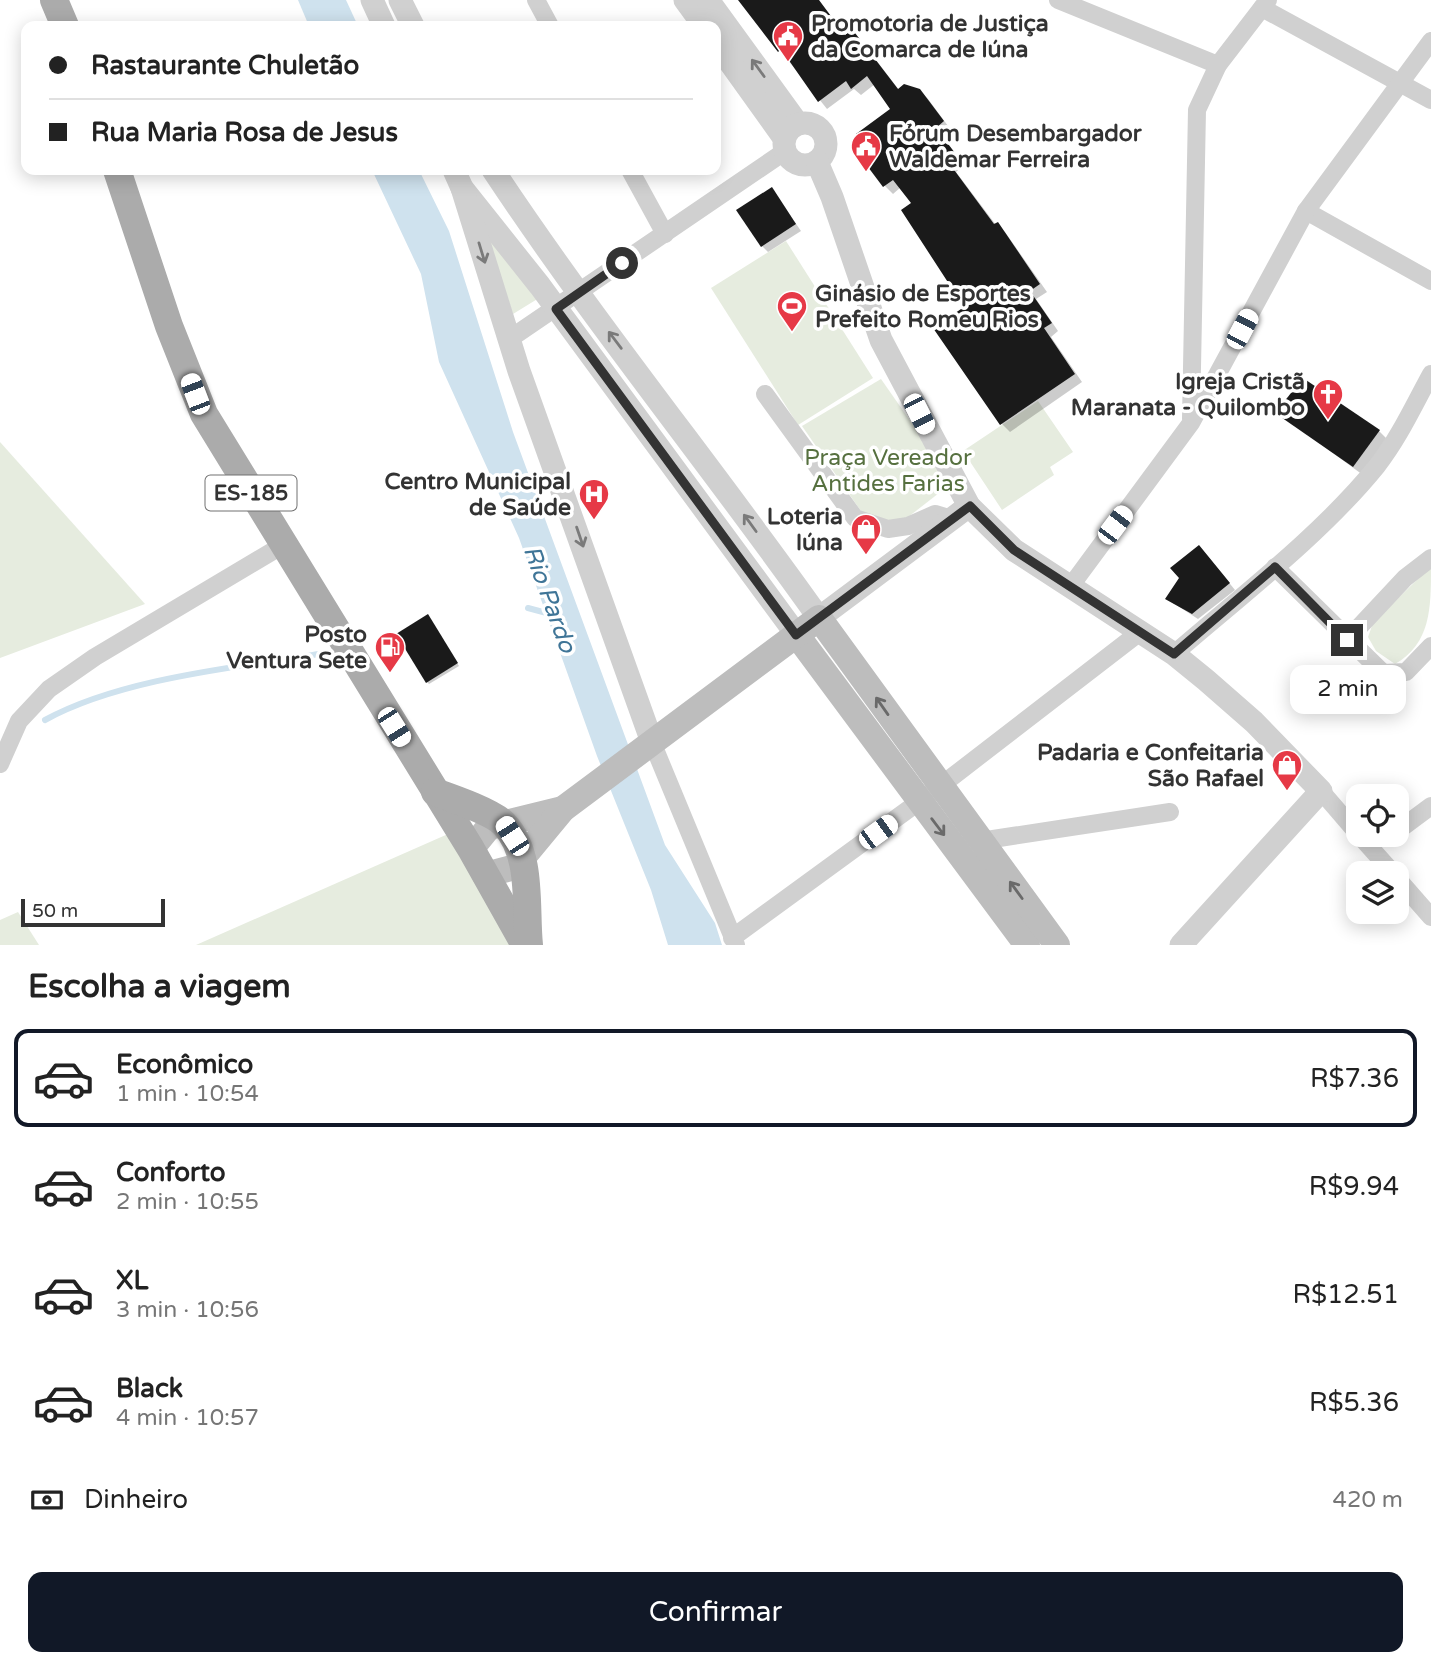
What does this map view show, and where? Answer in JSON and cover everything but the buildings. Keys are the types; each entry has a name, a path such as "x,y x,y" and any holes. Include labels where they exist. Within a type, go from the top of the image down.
{"main road":[{"path":"54,0 63,21"},
{"name":"ES-185","path":"119,175 195,394 216,436 471,849 527,945"},
{"path":"485,874 507,870 524,860 567,806 819,618 1027,945"},
{"path":"796,635 929,794 980,841 1056,945"},
{"path":"435,792 503,822 524,860 527,945"},
{"path":"471,849 483,831 503,822 567,806"}],"street":[{"path":"372,0 382,21"},
{"path":"400,0 410,21"},
{"path":"536,0 547,21"},
{"path":"685,0 700,21"},
{"path":"708,0 720,21"},
{"path":"1058,0 1217,65"},
{"path":"1191,423 1197,110 1217,65 1265,4 1431,100"},
{"path":"508,340 665,234 789,138 811,124 822,132 827,145 817,162 810,165 794,163 789,138 721,22"},
{"path":"1070,587 1191,423 1306,211 1431,41"},
{"path":"721,50 789,138"},
{"path":"817,162 832,197 881,340 961,512 1014,550 1174,654 1254,722 1346,819"},
{"path":"496,175 578,292 819,618 961,512"},
{"path":"633,175 665,234"},
{"path":"458,179 796,635"},
{"path":"458,179 508,340 643,748 734,941 1140,632"},
{"path":"1306,211 1431,281"},
{"path":"1174,654 1275,567 1359,487 1398,436 1431,374"},
{"path":"765,394 855,519 888,529 908,526 935,514 961,512"},
{"path":"0,764 19,721 49,689 95,657 283,545"},
{"path":"1347,640 1405,578 1431,558"},
{"path":"1275,567 1374,667 1389,674 1413,667 1431,646"},
{"path":"1181,945 1321,791"},
{"path":"1409,824 1431,807"},
{"path":"980,841 1170,812"},
{"path":"1370,847 1383,861"},
{"path":"1373,850 1377,847"},
{"path":"1409,892 1431,917"}],"green space":[{"path":"486,233 539,298 513,314"},
{"name":"Ginásio de Esportes Prefeito Romeu Rios","path":"786,241 873,378 798,425 711,288"},
{"name":"Praça Vereador Antides Farias","path":"881,379 941,465 944,481 939,493 903,521 895,523 863,514 802,426"},
{"path":"1038,401 1073,452 1050,467 1054,475 1002,510 963,451"},
{"path":"0,442 145,604 0,658"},
{"path":"1431,566 1429,610 1422,635 1416,646 1395,664 1376,651 1368,637 1373,623"},
{"path":"448,834 510,945 196,945"},
{"path":"18,912 39,945 0,945 0,920"}],"water":[{"path":"298,0 346,0 356,21 307,21"},
{"name":"Rio Pardo","path":"374,175 421,175 449,231 513,432 665,845 715,923 722,945 668,945 651,890 597,756 519,538 439,362 421,274"}],"waterway":[{"name":"Rio Pardo","path":"528,608 554,615"},
{"path":"45,720 75,706 144,684 219,669 325,653"}],"place":[{"name":"Promotoria de Justiça da Comarca de Iúna","path":"788,63"},
{"name":"Fórum Desembargador Waldemar Ferreira","path":"866,173"},
{"name":"Ginásio de Esportes Prefeito Romeu Rios","path":"792,333"},
{"name":"Igreja Cristã Maranata - Quilombo","path":"1328,421"},
{"name":"Centro Municipal de Saúde","path":"594,521"},
{"name":"Loteria Iúna","path":"866,556"},
{"name":"Posto Ventura Sete","path":"390,674"},
{"name":"Padaria e Confeitaria São Rafael","path":"1287,792"}],"route":[{"path":"622,263 556,309 796,635 970,506 1014,550 1174,654 1275,567 1347,640"}]}
